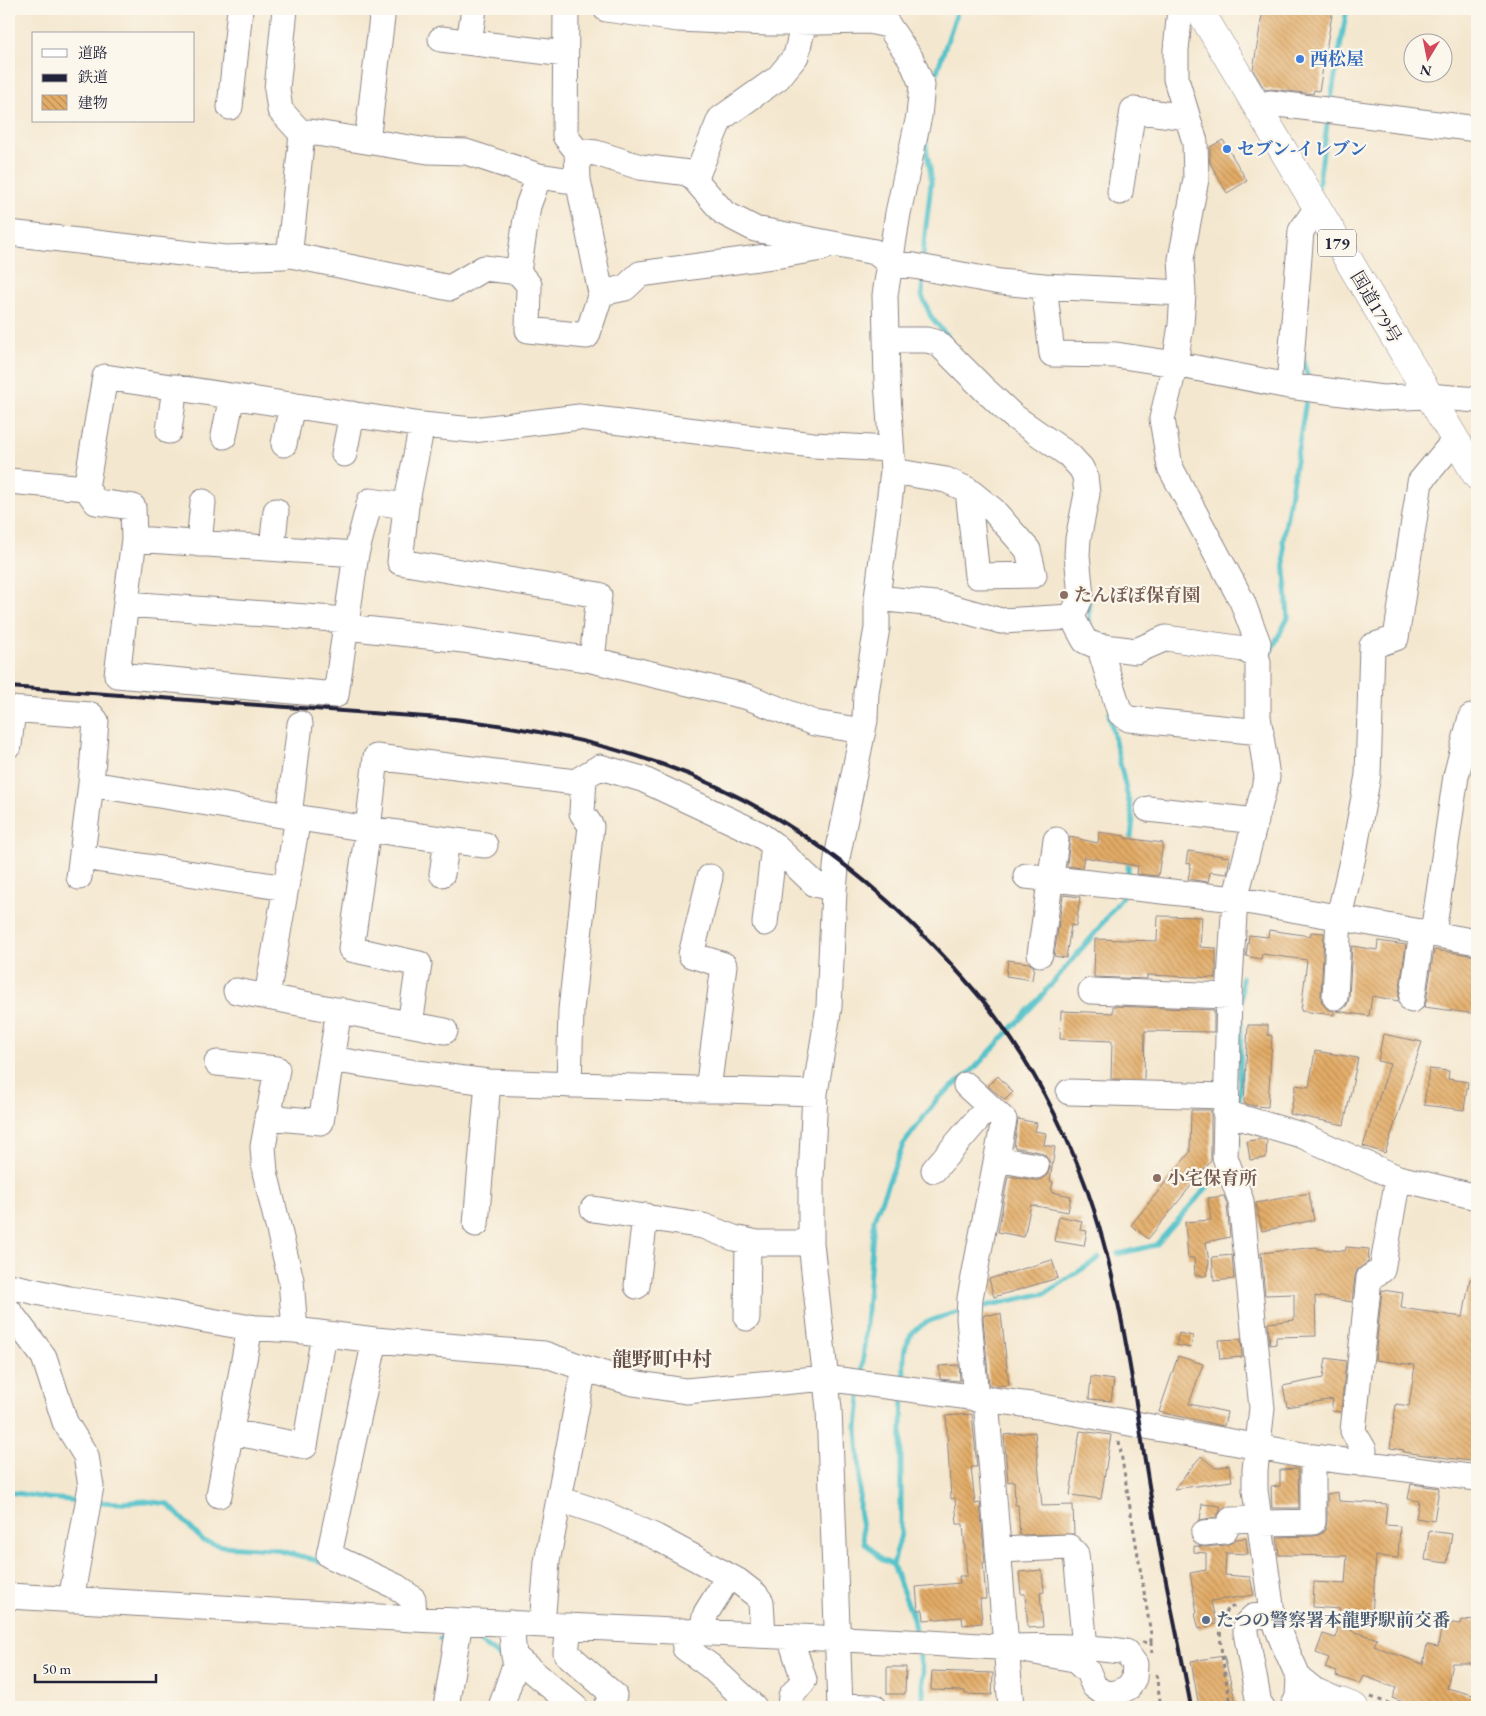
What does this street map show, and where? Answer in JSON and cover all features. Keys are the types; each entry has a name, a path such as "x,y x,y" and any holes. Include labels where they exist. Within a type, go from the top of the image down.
{"highway":[{"name":"国道179号","path":"1198,9 1477,476"}],"street":[{"path":"230,107 240,9"},
{"path":"9,232 225,258 284,256 290,249 302,134 280,110 277,89 285,9"},
{"path":"367,141 383,9"},
{"path":"469,42 474,9"},
{"path":"286,254 450,288 484,268 518,272 529,286 528,330 587,336 601,293 578,180 577,151 565,136 566,9"},
{"path":"606,9 678,19 768,23 804,22 869,15 888,24 911,59 922,85 919,116 884,295 892,460 877,598 877,628 866,692 863,731 837,858 829,1007 816,1093 811,1178 811,1243 829,1409 831,1499 839,1639 840,1707 874,1707"},
{"path":"1180,9 1176,50 1176,79 1195,142 1196,179 1181,259 1181,325 1175,364 1162,419 1170,468 1242,600 1258,643 1256,656 1258,662 1258,716 1268,777 1235,899 1229,996 1225,1157 1241,1200 1262,1408 1254,1470 1259,1521 1272,1613 1299,1678 1298,1697 1293,1707"},
{"path":"695,180 720,119 778,78 796,56 804,22"},
{"path":"441,39 565,54"},
{"path":"1258,109 1270,103 1477,129"},
{"path":"1120,192 1133,110 1187,117"},
{"path":"302,134 310,132 428,151 466,152 539,176 578,180"},
{"path":"577,151 596,153 640,167 689,173 724,212 755,229 875,252 889,262 1000,282 1182,293"},
{"path":"518,272 528,206 539,176"},
{"path":"1289,386 1301,231 1317,208"},
{"path":"601,293 625,288 640,274 787,254 837,245"},
{"path":"1044,286 1052,354 1116,355 1175,364 1289,386 1382,398 1428,396 1477,400"},
{"path":"886,340 927,340 938,343 1013,416 1069,454 1081,468 1085,476 1087,494 1078,539 1077,555 1081,596 1072,617"},
{"path":"406,506 370,501 356,554 336,695 117,675 134,539 133,507 96,502 86,488 105,377 422,425 473,430 579,417 814,445 892,460 968,490"},
{"path":"168,431 176,388"},
{"path":"224,436 232,396"},
{"path":"284,444 292,405"},
{"path":"344,454 352,414"},
{"path":"422,425 406,506 400,562 599,595 592,660"},
{"path":"1334,997 1339,917 1354,852 1368,775 1372,646 1396,638 1420,482 1455,440"},
{"path":"9,481 86,488"},
{"path":"199,544 203,502"},
{"path":"272,548 276,512"},
{"path":"134,539 356,554"},
{"path":"877,598 944,605 1000,621 1072,617"},
{"path":"126,604 347,623 592,660 748,697 814,723 863,731"},
{"path":"1072,617 1085,641 1099,646 1136,651 1166,638 1244,649 1256,656"},
{"path":"1099,646 1120,713 1129,719 1261,732"},
{"path":"9,745 11,709 91,715 96,721 91,784 80,867 286,888"},
{"path":"1412,1000 1427,933 1456,776 1471,717"},
{"path":"267,996 286,888 300,724"},
{"path":"410,1024 419,964 351,949 376,757 575,782 600,767 642,779 759,834 774,845 815,884 834,890"},
{"path":"569,1085 571,1010 590,826 582,813 584,776"},
{"path":"91,784 368,829 485,844"},
{"path":"1148,809 1256,821"},
{"path":"442,874 447,840"},
{"path":"1040,954 1056,840"},
{"path":"765,923 774,845"},
{"path":"1026,876 1235,899 1477,942"},
{"path":"708,1090 724,965 691,955 710,877"},
{"path":"236,991 445,1031"},
{"path":"1091,991 1229,996"},
{"path":"267,1118 321,1122 339,1010"},
{"path":"331,1059 488,1082 816,1093"},
{"path":"218,1063 277,1069 263,1147 265,1172 291,1280 296,1330"},
{"path":"476,1224 488,1082"},
{"path":"966,1084 1004,1120 970,1298 969,1318 981,1399 998,1550 1011,1707"},
{"path":"1069,1092 1226,1105 1301,1135 1398,1178 1477,1197"},
{"path":"934,1170 989,1106"},
{"path":"997,1159 1036,1166"},
{"path":"1362,1464 1364,1450 1353,1431 1369,1278 1382,1270 1398,1178"},
{"path":"593,1209 703,1226 734,1238 757,1243 811,1243"},
{"path":"637,1286 645,1216"},
{"path":"747,1318 748,1241"},
{"path":"9,1286 69,1298 250,1327 296,1330 375,1340 544,1354 634,1383 686,1391 825,1378 1038,1406 1313,1457 1477,1478"},
{"path":"9,1311 44,1357 64,1422 86,1456 89,1497 71,1600"},
{"path":"219,1495 250,1327"},
{"path":"231,1432 305,1446 324,1334"},
{"path":"375,1340 329,1555 397,1587 413,1599 414,1619"},
{"path":"542,1625 548,1562 584,1368"},
{"path":"1204,1533 1224,1531 1231,1520 1313,1522 1313,1457"},
{"path":"559,1499 605,1514 656,1537 738,1581 756,1595 761,1602 764,1635"},
{"path":"998,1550 1069,1547 1076,1554 1085,1647"},
{"path":"730,1576 692,1632 685,1648 710,1666 754,1707"},
{"path":"9,1596 414,1619 916,1643 1006,1647 1044,1645 1085,1647 1126,1652 1135,1664 1134,1678 1129,1687 1117,1693 1105,1694 1094,1686 1088,1672 1074,1659 1006,1647"},
{"path":"1260,1706 1246,1624 1252,1617 1272,1613"},
{"path":"446,1707 460,1621"},
{"path":"511,1623 514,1656 575,1707"},
{"path":"569,1626 566,1653 614,1695 606,1707"},
{"path":"790,1637 804,1680 792,1696 790,1707"},
{"path":"501,1707 517,1659"},
{"path":"1299,1678 1338,1706"}],"path":[{"path":"1118,1432 1151,1643"},
{"path":"1229,1692 1228,1699 1232,1707"}],"building":[{"path":"1263,9 1333,9 1319,91 1314,90 1313,94 1272,89 1265,90 1253,70"},
{"path":"1223,140 1247,181 1227,193 1210,163 1210,147"},
{"path":"1099,832 1125,836 1125,838 1163,843 1158,876 1137,874 1138,866 1084,857 1082,868 1067,866 1070,837 1098,843"},
{"path":"1188,851 1230,857 1227,874 1210,872 1208,882 1188,879 1191,864 1186,863"},
{"path":"1063,895 1080,897 1076,926 1071,925 1066,958 1054,956"},
{"path":"1158,916 1202,917 1200,947 1216,948 1216,978 1147,975 1147,979 1094,977 1095,939 1157,941"},
{"path":"1269,930 1310,936 1311,932 1324,933 1321,997 1322,1003 1327,1009 1334,1011 1334,1015 1301,1011 1307,960 1262,954 1261,959 1246,956 1249,935 1268,937"},
{"path":"1378,941 1406,945 1398,1001 1372,996 1369,1016 1336,1011 1342,1010 1347,1005 1349,998 1352,946 1377,950"},
{"path":"1434,950 1477,956 1477,1014 1424,1007"},
{"path":"1008,960 1029,963 1034,967 1032,980 1006,976"},
{"path":"1113,1006 1214,1010 1214,1032 1145,1031 1144,1080 1111,1079 1112,1041 1060,1039 1061,1011 1113,1013"},
{"path":"1248,1025 1268,1025 1268,1035 1272,1036 1268,1107 1244,1103"},
{"path":"1383,1034 1422,1042 1385,1153 1363,1146 1390,1064 1378,1061"},
{"path":"1315,1051 1358,1058 1344,1125 1290,1114 1296,1085 1309,1087"},
{"path":"1429,1069 1449,1071 1448,1079 1468,1082 1464,1110 1424,1105"},
{"path":"998,1076 1013,1092 1005,1100 988,1086"},
{"path":"1191,1110 1211,1110 1211,1161 1148,1239 1131,1225 1190,1152"},
{"path":"1018,1119 1037,1123 1035,1131 1046,1133 1044,1145 1055,1147 1050,1181 1053,1182 1051,1192 1071,1196 1068,1212 1031,1205 1024,1237 998,1232 1008,1176 1040,1180 1047,1175 1050,1168 1049,1161 1045,1155 1014,1147"},
{"path":"1267,1140 1266,1158 1250,1160 1247,1141"},
{"path":"1309,1193 1314,1220 1262,1231 1256,1203"},
{"path":"1224,1196 1227,1204 1230,1237 1206,1242 1209,1262 1206,1276 1195,1276 1194,1258 1188,1258 1185,1222 1211,1220 1208,1198"},
{"path":"1059,1216 1082,1221 1080,1230 1087,1231 1084,1246 1054,1241"},
{"path":"1317,1247 1317,1249 1345,1251 1346,1247 1369,1249 1368,1262 1357,1270 1355,1276 1352,1302 1315,1296 1316,1336 1276,1337 1276,1344 1270,1345 1268,1323 1294,1320 1294,1294 1265,1295 1261,1253"},
{"path":"1232,1255 1234,1279 1214,1281 1212,1257"},
{"path":"1052,1260 1058,1278 994,1297 989,1279"},
{"path":"1470,1279 1477,1279 1477,1462 1403,1452 1404,1450 1390,1448 1396,1404 1409,1406 1415,1365 1375,1360 1382,1290 1403,1293 1401,1308 1463,1317"},
{"path":"1001,1314 1009,1385 998,1386 989,1385 983,1318 984,1315"},
{"path":"1179,1333 1193,1336 1191,1348 1176,1345"},
{"path":"1241,1339 1242,1357 1220,1359 1218,1340"},
{"path":"1178,1356 1203,1364 1189,1404 1227,1412 1224,1426 1159,1412"},
{"path":"1326,1358 1346,1361 1341,1412 1331,1411 1333,1399 1287,1407 1283,1386 1323,1378"},
{"path":"959,1365 960,1381 940,1379 939,1366"},
{"path":"1091,1377 1114,1380 1111,1401 1089,1399"},
{"path":"972,1414 977,1467 971,1467 975,1504 980,1503 985,1563 983,1563 986,1599 980,1599 982,1623 963,1625 962,1617 924,1620 923,1610 918,1610 916,1587 960,1583 959,1576 967,1576 963,1524 957,1524 955,1498 951,1499 946,1416"},
{"path":"1080,1431 1111,1435 1101,1499 1070,1495"},
{"path":"1035,1432 1042,1506 1073,1505 1074,1534 1020,1535 1018,1505 1015,1505 1014,1481 1008,1482 1004,1435"},
{"path":"1201,1456 1215,1468 1229,1465 1232,1481 1174,1489"},
{"path":"1298,1469 1299,1508 1272,1508 1271,1487 1280,1486 1280,1470"},
{"path":"1411,1484 1439,1488 1434,1521 1416,1518 1419,1501 1408,1499"},
{"path":"1338,1492 1339,1501 1387,1504 1385,1525 1400,1526 1398,1558 1376,1556 1372,1617 1339,1614 1340,1609 1313,1607 1314,1582 1345,1584 1347,1556 1279,1555 1277,1537 1314,1536 1321,1534 1325,1530 1327,1522 1327,1494"},
{"path":"1202,1504 1221,1506 1220,1511 1216,1517 1200,1520"},
{"path":"1429,1531 1452,1534 1447,1563 1425,1560"},
{"path":"1246,1538 1248,1554 1226,1553 1225,1575 1250,1577 1254,1595 1211,1601 1216,1624 1199,1629 1195,1614 1197,1613 1190,1573 1206,1570 1206,1553 1194,1552 1194,1546 1225,1545 1236,1539"},
{"path":"1042,1570 1044,1592 1040,1593 1043,1627 1028,1628 1025,1594 1021,1594 1019,1572"},
{"path":"1462,1620 1477,1621 1475,1663 1452,1663 1447,1688 1477,1696 1477,1707 1417,1707 1392,1698 1396,1688 1364,1676 1360,1684 1336,1676 1337,1672 1325,1668 1329,1658 1316,1653 1323,1634 1336,1638 1338,1626 1377,1639 1374,1646 1423,1664 1427,1645 1438,1647 1442,1622 1461,1624"},
{"path":"1224,1656 1237,1707 1199,1707 1191,1661"},
{"path":"887,1667 906,1667 905,1694 887,1694"},
{"path":"932,1671 993,1673 992,1695 965,1694 965,1691 931,1690"}],"waterway":[{"path":"932,86 958,9"},
{"path":"1330,104 1347,9"},
{"path":"1318,188 1328,118"},
{"path":"923,260 931,182 926,140"},
{"path":"923,273 922,296 931,317 948,337"},
{"path":"1303,354 1309,382"},
{"path":"1269,662 1269,654 1288,618 1283,540 1307,395"},
{"path":"1089,602 1090,629"},
{"path":"1109,714 1133,820 1130,846"},
{"path":"1127,880 1129,859"},
{"path":"862,1375 874,1219 903,1145 937,1099 972,1071 1038,1000 1096,932 1123,893"},
{"path":"1239,1109 1242,977"},
{"path":"1234,1153 1238,1148 1239,1125"},
{"path":"1118,1254 1156,1245 1222,1170"},
{"path":"976,1308 1046,1293 1099,1258"},
{"path":"904,1381 905,1349 913,1333 927,1322 963,1311"},
{"path":"861,1388 857,1428 860,1471 859,1509 864,1542 882,1560 893,1565 913,1618 916,1636"},
{"path":"893,1565 901,1534 903,1394"},
{"path":"9,1492 81,1501"},
{"path":"95,1502 145,1501 168,1504 203,1541 223,1546 273,1549 323,1562"},
{"path":"440,1639 451,1639"},
{"path":"464,1640 477,1640 508,1663"},
{"path":"918,1649 923,1673 923,1707"}],"railway":[{"path":"9,687 454,719 507,726 610,748 661,764 737,796 807,838 872,888 932,944 969,984 995,1016 1017,1048 1043,1092 1077,1162 1094,1210 1116,1292 1158,1539 1191,1707"}],"place":[{"name":"西松屋","path":"1300,59"},
{"name":"セブン-イレブン","path":"1227,149"},
{"name":"たんぽぽ保育園","path":"1064,595"},
{"name":"小宅保育所","path":"1157,1178"},
{"name":"たつの警察署本龍野駅前交番","path":"1206,1620"}],"district":[{"name":"龍野町中村","path":"662,1359"}]}
